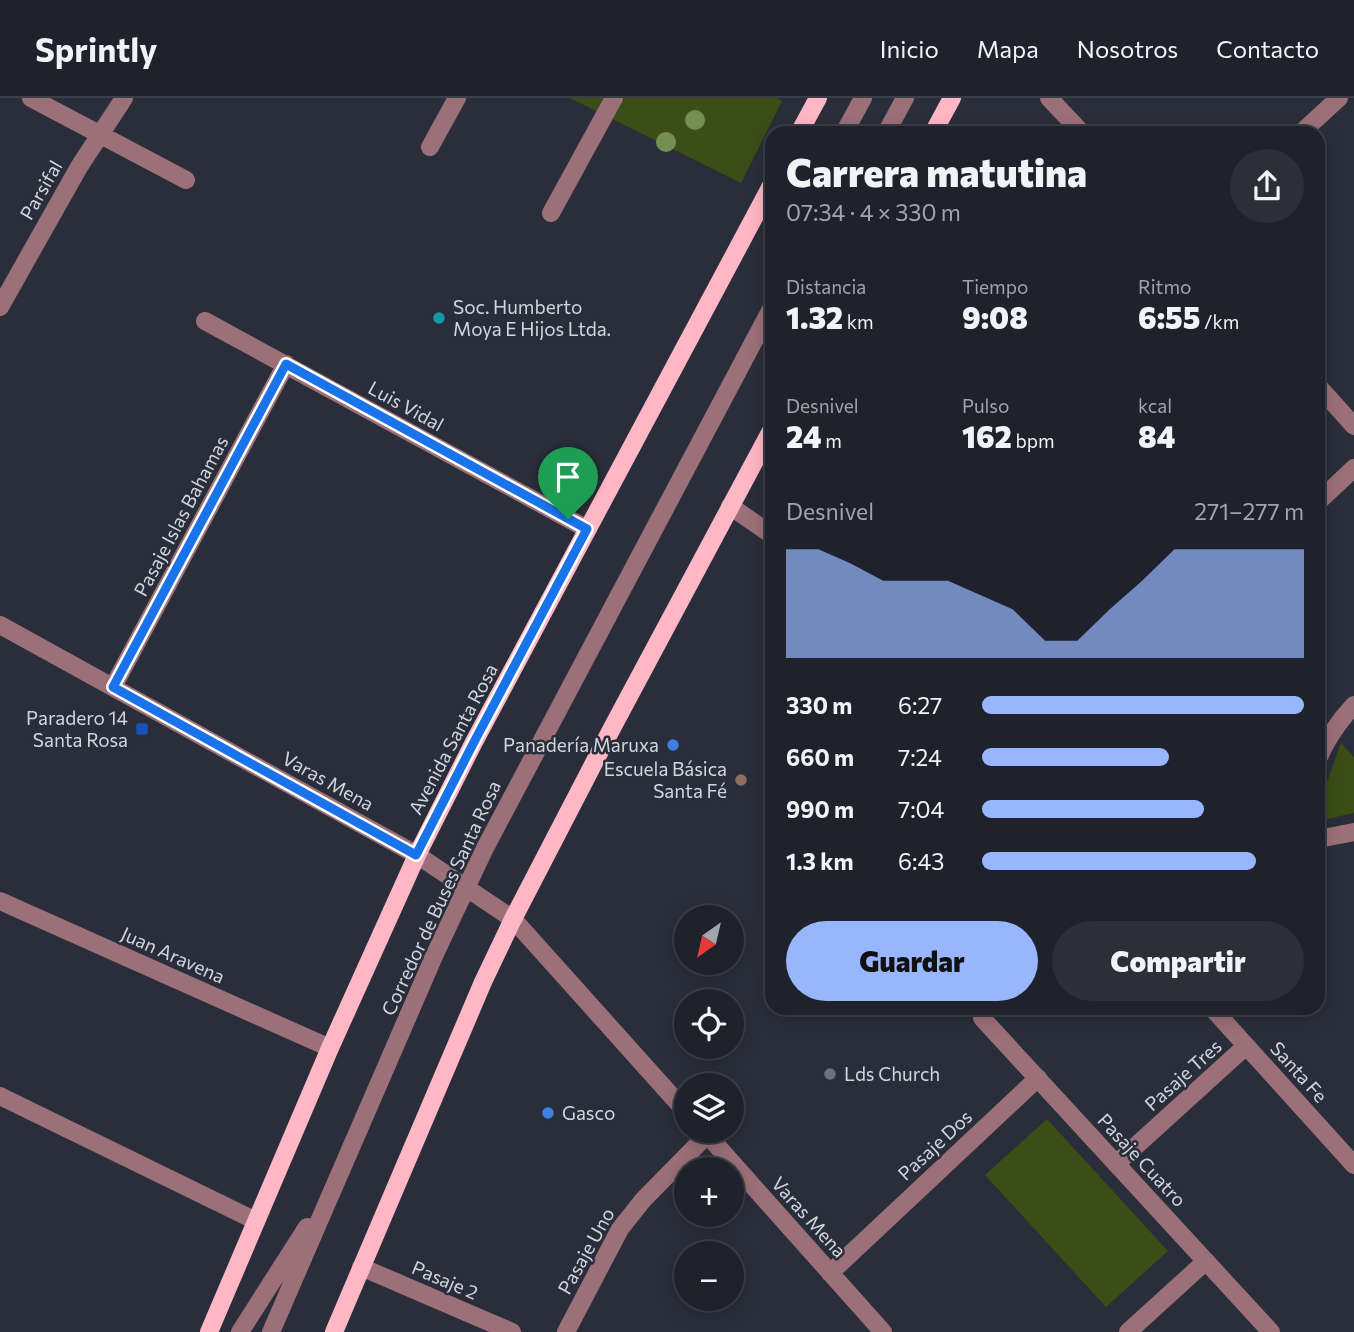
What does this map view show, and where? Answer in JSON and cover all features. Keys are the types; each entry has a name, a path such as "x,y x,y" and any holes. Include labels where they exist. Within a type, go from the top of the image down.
{"main road":[{"path":"937,126 952,98"},
{"path":"802,126 814,99"},
{"name":"Avenida Santa Rosa","path":"209,1332 416,855 765,197"},
{"path":"334,1332 489,969 513,919 765,442"}],"street":[{"path":"31,98 186,180"},
{"name":"Parsifal","path":"0,307 79,167 124,98"},
{"path":"430,147 457,98"},
{"path":"551,213 614,98"},
{"path":"848,126 863,98"},
{"path":"890,126 905,98"},
{"path":"1049,98 1075,126"},
{"path":"1309,126 1339,98"},
{"name":"Corredor de Buses Santa Rosa","path":"271,1332 466,886 765,320"},
{"name":"Luis Vidal","path":"205,321 587,529"},
{"name":"Pasaje Islas Bahamas","path":"113,687 286,364"},
{"path":"1325,394 1354,425"},
{"path":"1325,495 1354,468"},
{"path":"730,506 765,530"},
{"name":"Varas Mena","path":"0,625 416,855 513,919 674,1099"},
{"path":"1325,743 1338,722 1354,705"},
{"path":"1325,838 1354,832"},
{"name":"Juan Aravena","path":"0,901 330,1048"},
{"name":"Santa Fe","path":"1218,1015 1354,1165"},
{"name":"Pasaje Cuatro","path":"982,1018 1270,1332"},
{"name":"Pasaje Tres","path":"1116,1164 1246,1046"},
{"name":"Pasaje Dos","path":"830,1273 1038,1078"},
{"path":"0,1096 256,1221"},
{"name":"Pasaje Uno","path":"566,1332 620,1229 696,1143"},
{"name":"Varas Mena","path":"714,1143 883,1332"},
{"path":"240,1332 335,1183"},
{"path":"1128,1332 1206,1261"},
{"name":"Pasaje 2","path":"361,1267 512,1332"}],"green space":[{"path":"570,98 777,98 782,101 770,126 765,126 765,135 741,183"},
{"path":"1341,743 1354,757 1354,813 1325,819 1325,788"},
{"path":"1047,1119 1168,1251 1106,1307 985,1175"}],"place":[{"name":"Soc. Humberto Moya E Hijos Ltda.","path":"439,318"},
{"name":"Paradero 14 Santa Rosa","path":"142,729"},
{"name":"Panadería Maruxa","path":"673,745"},
{"name":"Escuela Básica Santa Fé","path":"741,780"},
{"name":"Lds Church","path":"830,1074"},
{"name":"Gasco","path":"548,1113"}],"route":[{"path":"286,364 568,519 587,529 416,855 113,687 286,364"}]}
